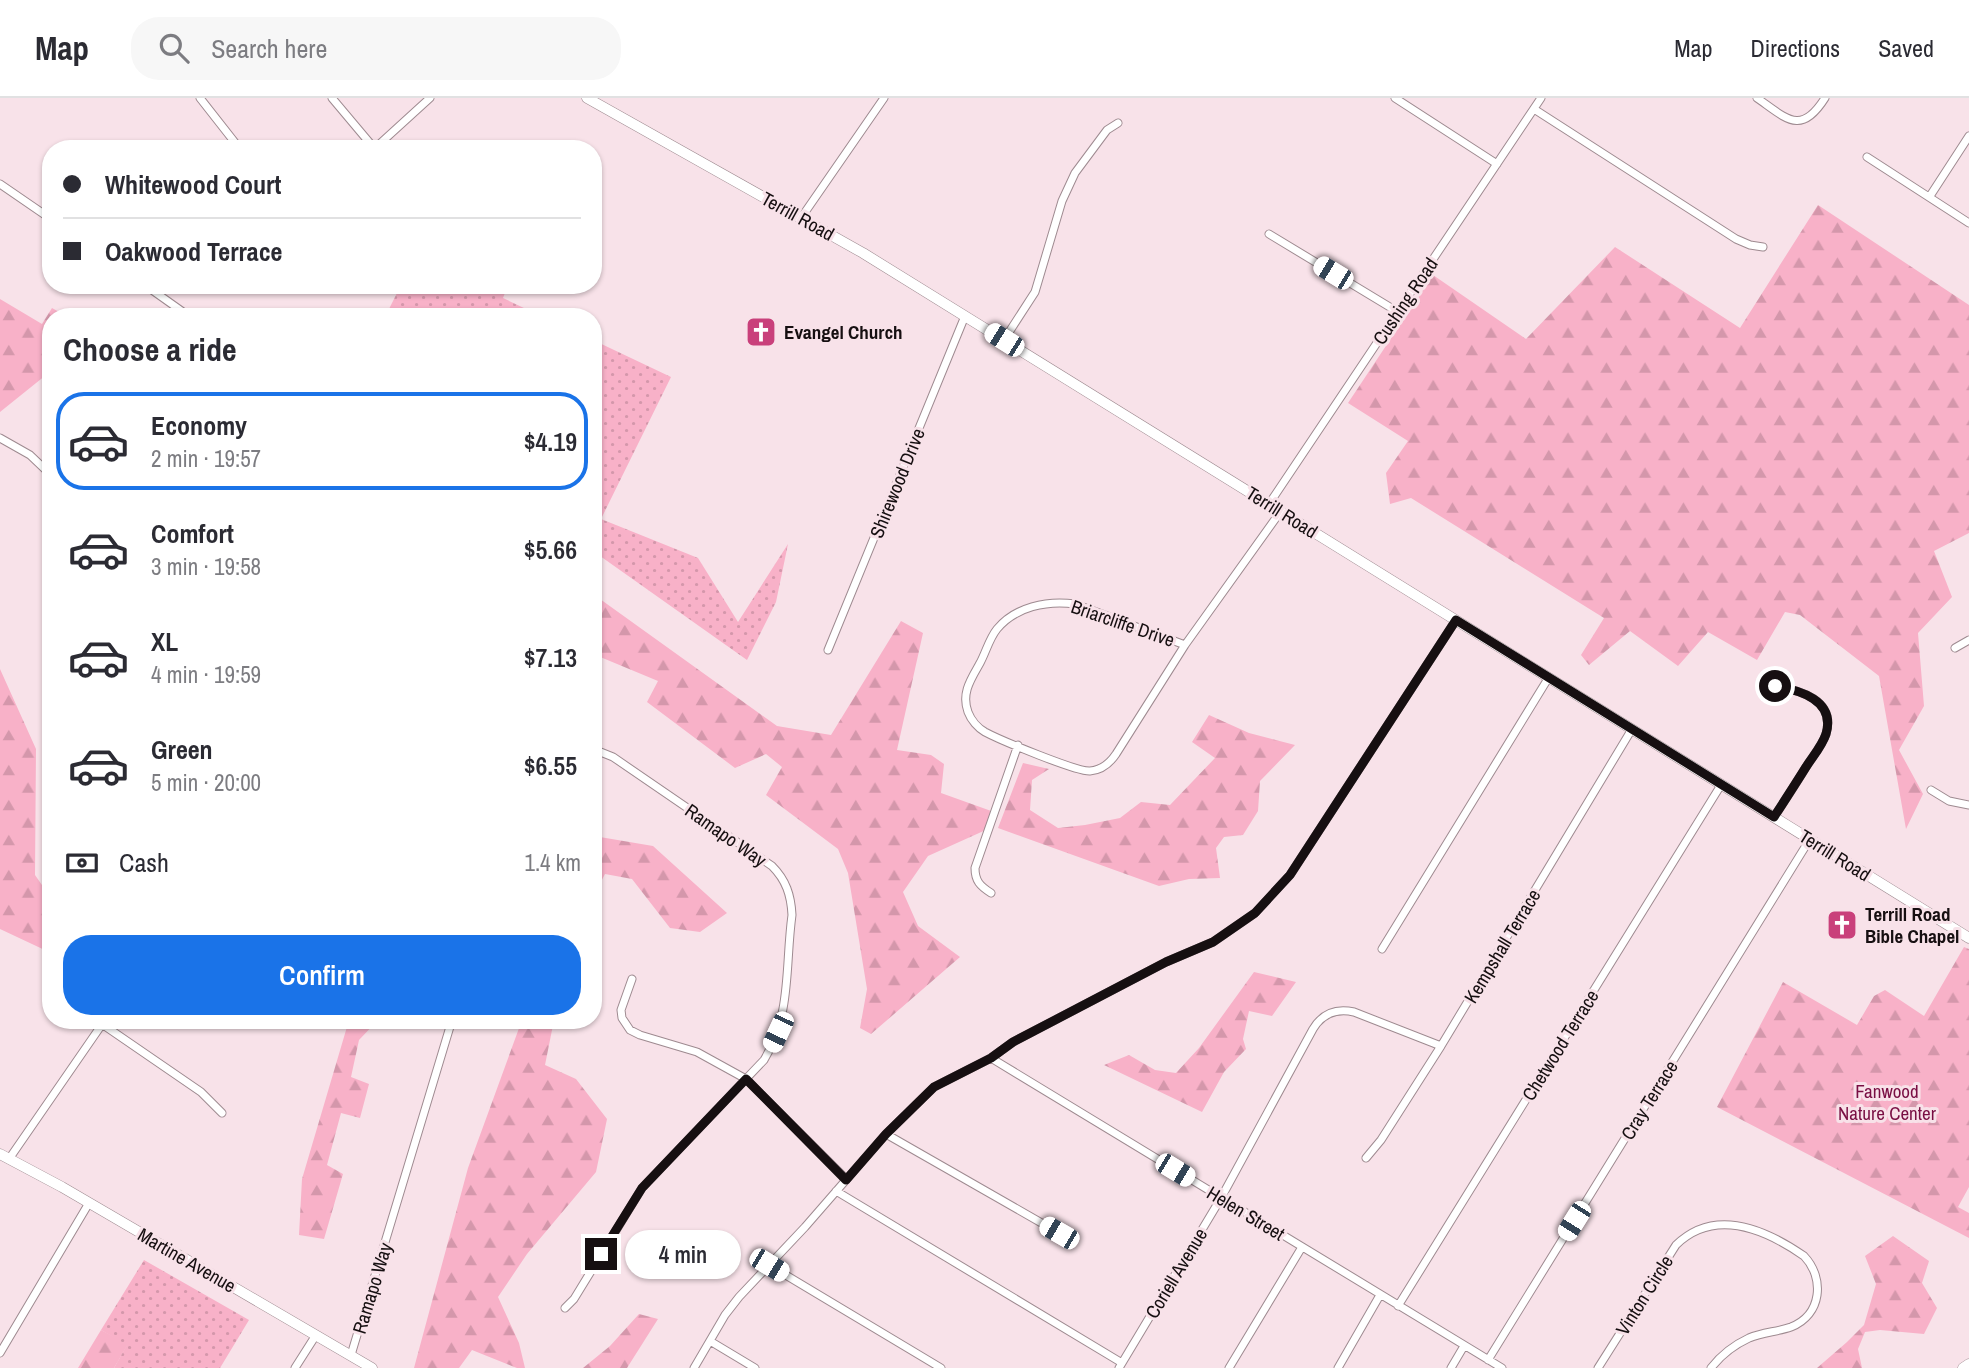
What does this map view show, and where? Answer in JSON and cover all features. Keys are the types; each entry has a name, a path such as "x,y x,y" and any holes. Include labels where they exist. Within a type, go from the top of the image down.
{"street":[{"path":"200,98 233,140"},
{"path":"332,98 367,140"},
{"path":"384,140 430,98"},
{"name":"Terrill Road","path":"587,98 863,253 1969,938"},
{"path":"801,218 884,98"},
{"path":"1395,98 1497,164"},
{"name":"Cushing Road","path":"1269,504 1541,98"},
{"path":"1757,98 1790,120 1805,120 1817,111 1825,98"},
{"path":"1534,109 1736,239 1751,246 1763,247"},
{"path":"1004,340 1035,292 1062,201 1075,173 1107,131 1118,123"},
{"path":"1930,196 1969,136"},
{"path":"1867,157 1969,223"},
{"path":"0,184 42,213"},
{"path":"1269,234 1398,312"},
{"path":"158,294 177,308"},
{"name":"Shirewood Drive","path":"828,650 965,316"},
{"path":"0,438 42,464"},
{"name":"Briarcliffe Drive","path":"1185,645 1075,604 1040,605 1016,614 995,631 965,696 968,712 984,732 1082,770 1095,770 1107,764 1185,645 1281,512"},
{"path":"694,1368 738,1297 886,1134 934,1087 991,1058 1013,1042 1166,962 1213,942 1255,913 1290,875 1456,620"},
{"path":"1955,648 1969,640"},
{"path":"1382,949 1549,677"},
{"path":"1774,817 1821,743 1827,723 1824,710 1815,699 1796,689 1775,686"},
{"name":"Kempshall Terrace","path":"1366,1158 1381,1140 1441,1046 1633,729"},
{"path":"991,892 977,881 975,868 1018,745"},
{"name":"Ramapo Way","path":"565,1308 574,1298 642,1188 764,1060 778,1032 786,996 792,915 792,903 786,885 772,866 613,757 602,753"},
{"name":"Chetwood Terrace","path":"1398,1306 1721,785"},
{"path":"1931,790 1949,801 1969,805"},
{"name":"Cray Terrace","path":"1488,1360 1810,839"},
{"path":"632,979 621,1010 630,1030 698,1052 746,1079 846,1180"},
{"name":"Coriell Avenue","path":"1120,1366 1221,1198 1313,1029 1327,1014 1347,1011 1441,1046"},
{"path":"5,1156 99,1029"},
{"path":"114,1029 201,1092 222,1113"},
{"name":"Ramapo Way","path":"351,1355 449,1029"},
{"name":"Helen Street","path":"991,1058 1502,1368"},
{"path":"886,1134 1059,1233"},
{"name":"Martine Avenue","path":"5,1156 372,1368"},
{"path":"836,1191 1120,1366"},
{"path":"0,1353 89,1203"},
{"name":"Vinton Circle","path":"1598,1368 1676,1245 1706,1226 1720,1223 1741,1225 1804,1256 1810,1262 1817,1278 1818,1295 1811,1311 1799,1323 1748,1338 1729,1350 1711,1368"},
{"path":"1229,1368 1302,1247"},
{"path":"769,1265 941,1368"},
{"path":"1338,1368 1380,1296"},
{"path":"295,1368 316,1335"},
{"path":"710,1341 755,1368"},
{"path":"1451,1368 1464,1346"},
{"path":"1964,1368 1969,1364"}],"green space":[{"path":"1818,205 1969,305 1969,533 1934,551 1952,597 1918,633 1924,706 1899,750 1923,794 1906,829 1879,676 1800,615 1785,612 1757,660 1708,632 1678,666 1630,631 1589,665 1581,655 1604,618 1411,498 1390,504 1386,473 1408,441 1348,403 1433,275 1526,339 1615,247 1740,328"},
{"path":"396,294 505,294 503,298 524,308 390,308"},
{"path":"0,299 42,324 42,378 0,412"},
{"path":"602,344 671,377 602,517"},
{"path":"602,519 698,558 738,622 788,544 776,602 747,660 602,557"},
{"path":"602,600 777,726 831,735 901,621 923,633 897,750 931,755 944,764 941,793 994,812 988,829 928,856 903,892 918,926 960,957 871,1034 860,1028 867,989 848,873 838,849 766,795 782,767 766,754 735,768 647,702 658,681 602,658"},
{"path":"0,669 36,749 35,875 42,885 42,949 0,929"},
{"path":"1209,715 1249,733 1295,745 1260,781 1258,811 1243,835 1224,837 1216,848 1220,878 1189,879 1159,886 998,828 1023,763 1049,769 1032,780 1030,810 1058,828 1120,818 1141,802 1170,805 1215,758 1192,742"},
{"path":"602,837 653,846 727,913 700,932 670,928 632,879 605,874 602,880"},
{"name":"Fanwood Nature Center","path":"1964,947 1969,949 1969,1187 1958,1207 1969,1213 1969,1238 1717,1107 1783,982 1857,1025 1874,996 1885,990 1924,1016"},
{"path":"1254,972 1296,982 1272,1016 1249,1011 1243,1039 1246,1049 1224,1072 1202,1112 1104,1065 1129,1055 1155,1070 1176,1073 1199,1048"},
{"path":"346,1029 369,1029 359,1040 351,1077 369,1084 360,1118 341,1113 327,1165 343,1174 324,1239 299,1235 302,1179"},
{"path":"519,1029 552,1029 545,1065 576,1079 607,1119 596,1172 527,1254 498,1297 519,1343 525,1368 517,1368 472,1350 459,1368 414,1368 468,1168"},
{"path":"1893,1236 1929,1261 1922,1283 1937,1308 1924,1334 1880,1330 1865,1332 1858,1349 1862,1368 1817,1368 1864,1325 1876,1284 1865,1256"},
{"path":"144,1260 249,1320 220,1368 114,1368 127,1345 101,1330"},
{"path":"639,1314 658,1319 627,1368 583,1368 610,1346"},
{"path":"101,1330 128,1344 114,1368 78,1368"}],"place":[{"name":"Evangel Church","path":"761,332"},
{"name":"Terrill Road Bible Chapel","path":"1842,925"}],"route":[{"path":"601,1254 642,1188 746,1079 846,1180 886,1134 934,1087 991,1058 1013,1042 1166,962 1213,942 1235,928 1274,895 1290,875 1456,620 1774,817 1827,730 1824,710 1815,699 1796,689 1775,686"}]}
